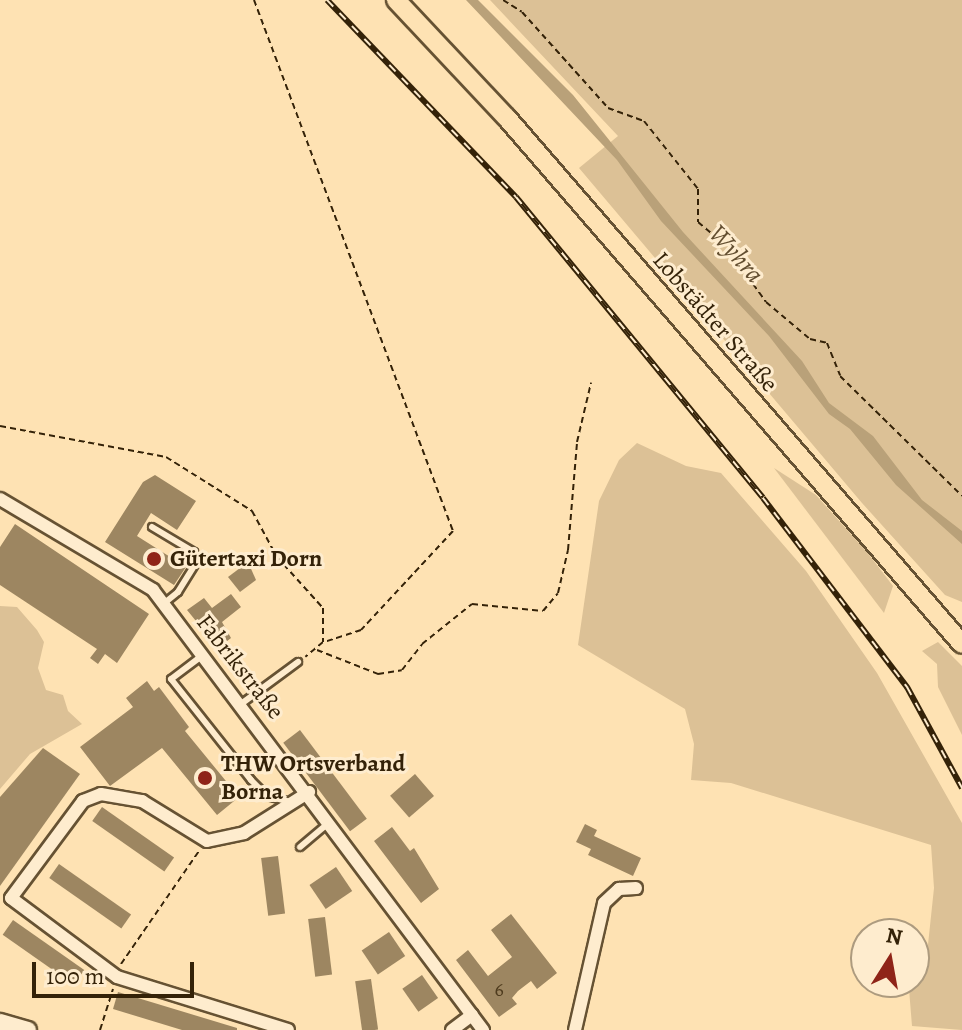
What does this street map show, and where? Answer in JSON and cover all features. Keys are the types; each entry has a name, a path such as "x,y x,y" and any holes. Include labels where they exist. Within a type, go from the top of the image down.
{"main road":[{"name":"Lobstädter Straße","path":"396,0 430,33 962,644"},
{"path":"0,1022 28,1030"}],"street":[{"name":"Fabrikstraße","path":"0,499 153,590 309,792 483,1030"},
{"path":"288,1030 117,977 11,898 83,801 101,794 142,801 207,841 244,833 309,792"},
{"path":"575,1030 604,903 619,889 636,888"},
{"path":"452,1030 472,1015"}],"lane":[{"path":"152,527 194,552 196,563 178,592 163,604"},
{"path":"203,655 171,679 259,788 292,802"},
{"path":"241,704 298,662"},
{"path":"300,847 330,822"}],"path":[{"path":"254,0 453,531 361,630 323,642 298,662"},
{"path":"503,0 522,12 608,108 644,121 698,189 698,222 750,266 753,284 766,302 810,339 827,343 840,376 962,496"},
{"path":"314,649 378,674 402,670 422,644 472,604 543,611 558,593 568,550 577,442 591,383"},
{"path":"0,426 166,457 252,511 277,557 323,608 323,642"},
{"path":"100,1030 123,956 207,841"}],"shaded area":[{"path":"466,0 478,0 573,95 683,232 802,361 829,403 873,436 922,500 962,531 962,544 896,485 850,429 829,414 769,336 661,221 617,160"},
{"path":"490,0 962,0 962,602 945,595 862,503 579,168 618,136"},
{"path":"637,443 686,466 721,473 806,571 877,673 962,823 962,1030 912,1026 910,998 930,998 930,926 934,888 931,845 731,783 691,780 694,744 685,709 578,645 599,501 619,460"},
{"path":"774,468 816,495 893,586 884,613"},
{"path":"0,606 17,607 37,630 44,642 38,668 46,690 63,695 68,711 82,724 30,754 0,789"},
{"path":"938,642 962,666 962,735 938,687 937,664 922,651"}],"building":[{"path":"155,475 196,501 177,530 151,513 137,536 186,567 174,585 105,542 143,482"},
{"path":"15,524 149,614 117,663 105,654 98,664 90,658 97,649 0,585 0,547"},
{"path":"248,562 256,580 240,592 228,577"},
{"path":"231,594 241,607 222,622 231,638 218,648 187,610 204,598 212,608"},
{"path":"147,681 154,691 159,687 189,727 185,731 239,797 217,815 162,748 110,786 80,747 133,707 126,698"},
{"path":"300,730 367,819 350,831 283,743"},
{"path":"43,748 80,774 0,886 0,797"},
{"path":"415,774 434,796 409,818 390,796"},
{"path":"102,807 174,857 164,871 92,821"},
{"path":"585,824 597,830 594,836 641,858 633,876 588,855 591,849 576,842"},
{"path":"392,827 410,851 414,848 439,889 421,903 374,841"},
{"path":"278,856 285,914 268,916 261,858"},
{"path":"59,864 131,914 121,928 49,878"},
{"path":"336,867 352,891 326,909 309,885"},
{"path":"511,914 557,973 537,989 531,981 512,998 517,1004 499,1017 456,960 468,950 488,976 512,957 491,930"},
{"path":"325,917 332,975 315,977 308,919"},
{"path":"13,920 84,970 74,985 3,935"},
{"path":"389,932 405,956 378,974 362,950"},
{"path":"422,975 438,998 418,1012 402,989"},
{"path":"371,979 378,1030 362,1030 355,981"},
{"path":"118,992 237,1030 182,1030 113,1009"}],"railway":[{"path":"327,0 516,197 763,498 907,687 962,788"}],"place":[{"name":"Gütertaxi Dorn","path":"154,559"},
{"name":"THW Ortsverband Borna","path":"205,778"}],"water label":[{"name":"Wyhra","path":"736,254"}]}
